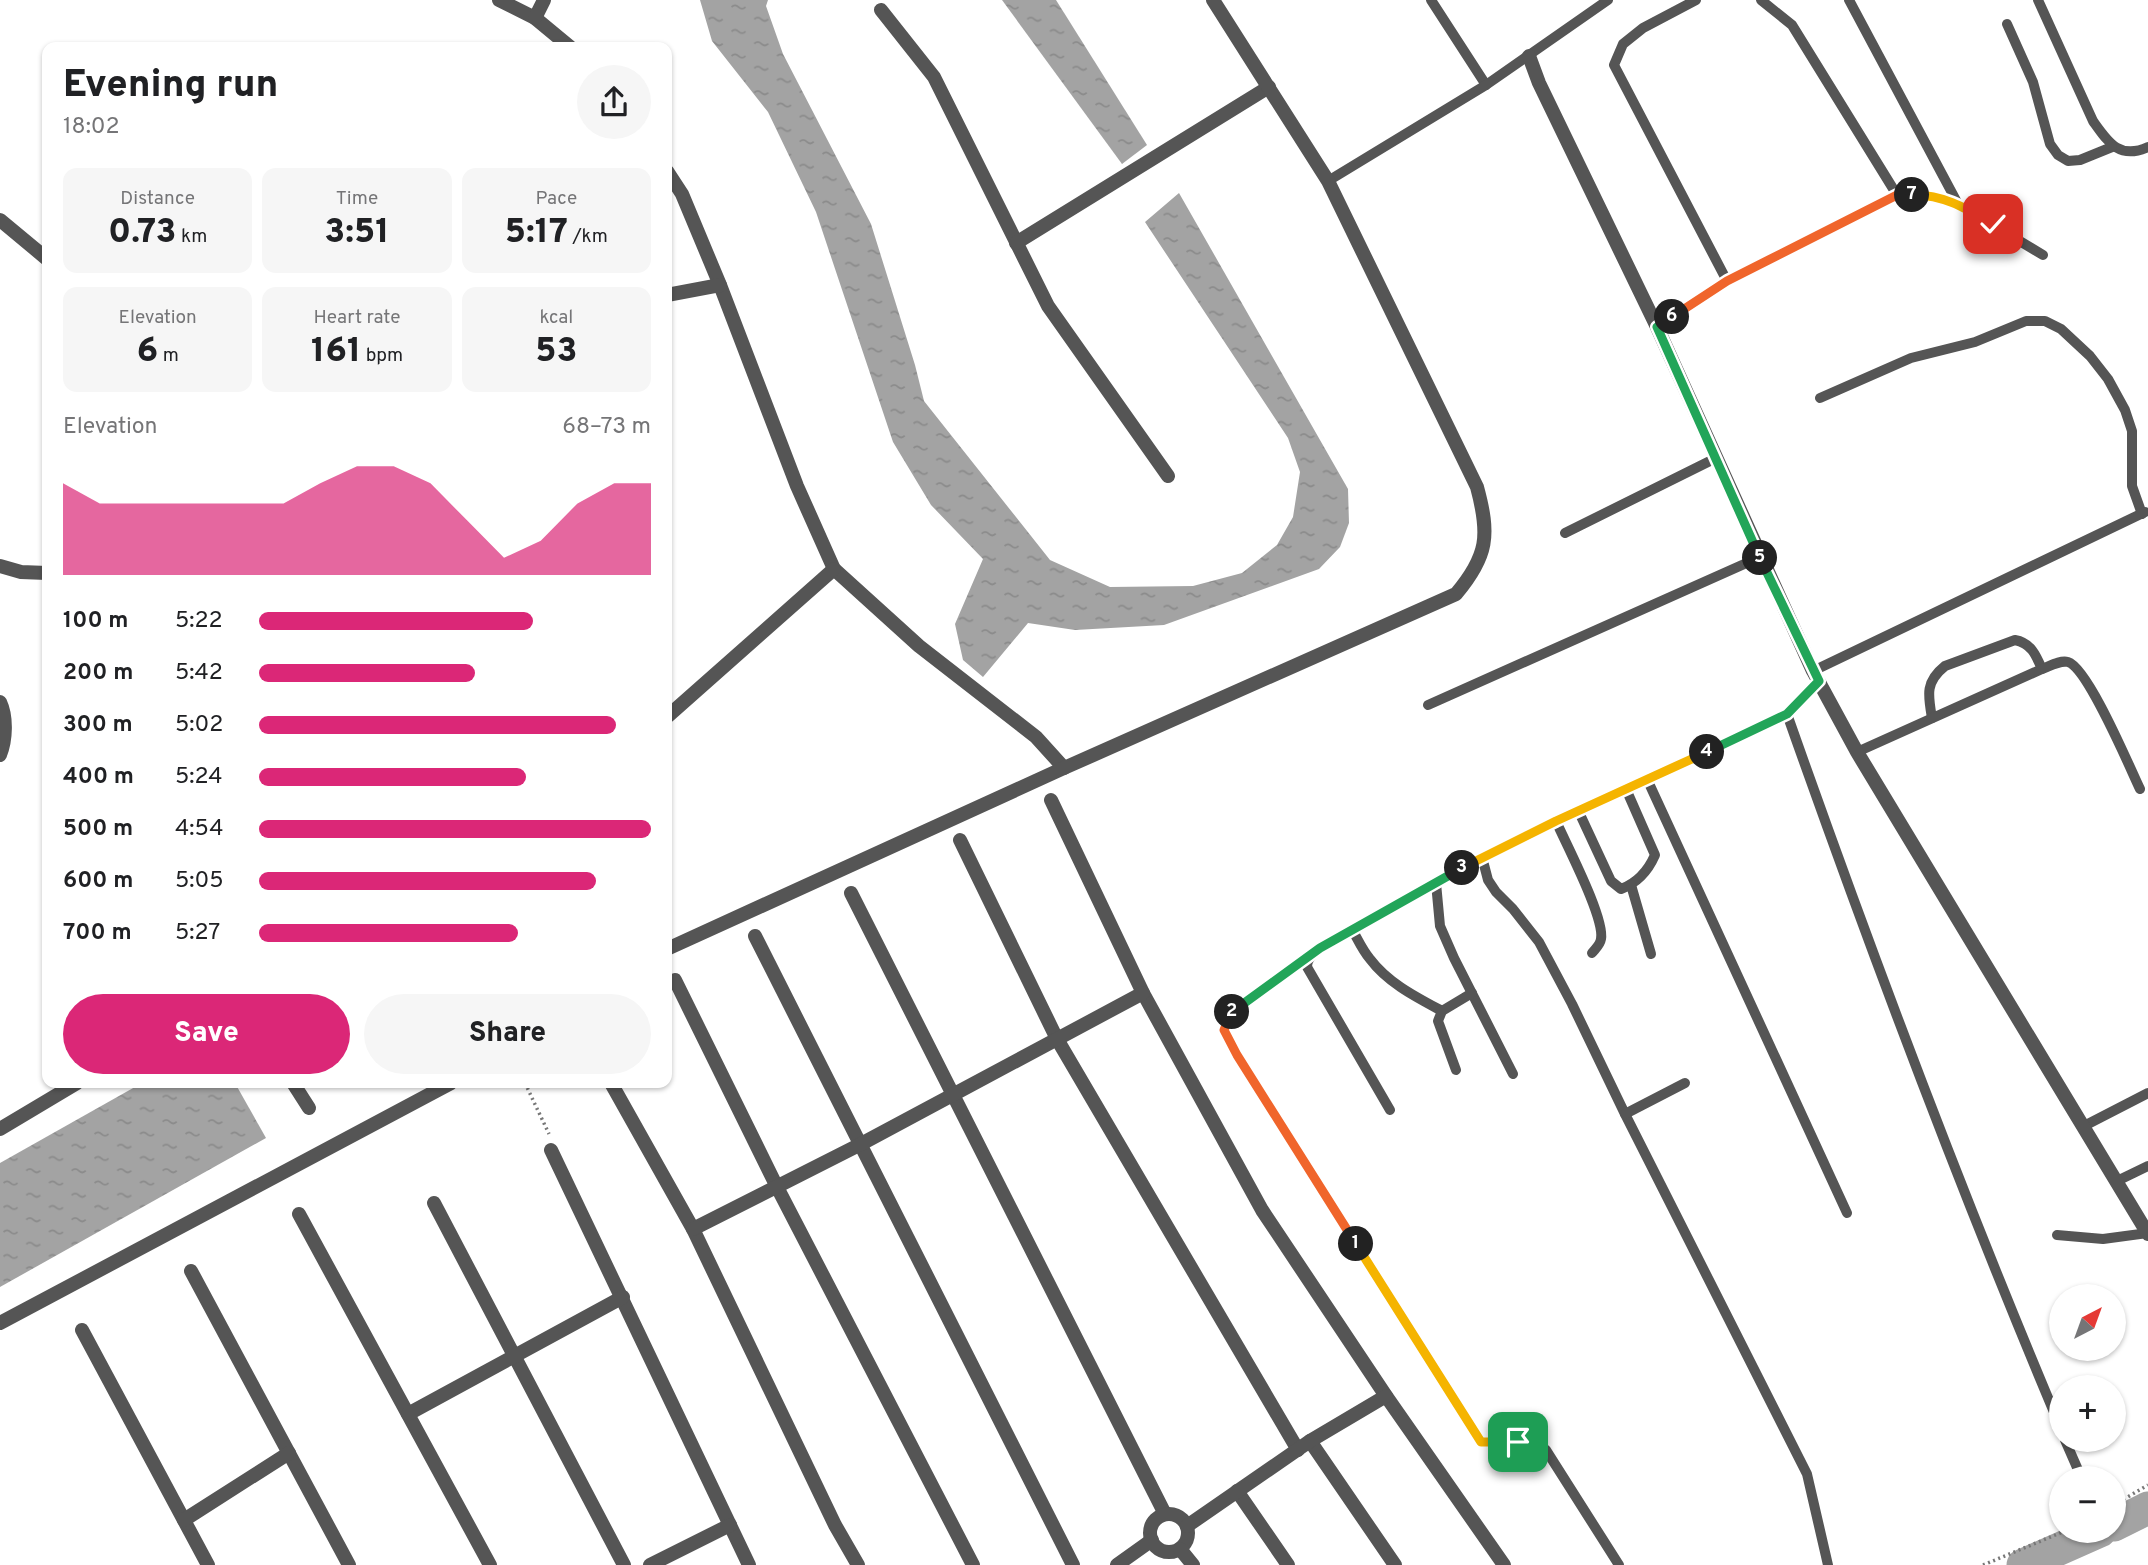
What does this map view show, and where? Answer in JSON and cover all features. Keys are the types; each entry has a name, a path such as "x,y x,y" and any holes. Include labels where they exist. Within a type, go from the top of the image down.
{"street":[{"path":"499,0 536,18 564,42"},
{"path":"536,18 544,0"},
{"path":"672,947 1064,768 1456,594 1474,573 1482,553 1485,531 1484,511 1478,487 1328,181 1213,0"},
{"path":"881,10 934,77 1048,306 1168,476"},
{"path":"1529,56 1539,83 1657,327 1759,557 1816,676 1857,752 2148,1234"},
{"path":"1016,243 1269,87"},
{"path":"672,179 682,194 720,285 797,486 834,569 919,646 1036,737 1064,768"},
{"path":"0,220 42,255"},
{"path":"672,294 720,285"},
{"path":"0,566 20,572 42,573"},
{"path":"672,712 834,569"},
{"path":"0,702 4,725 0,755"},
{"path":"1051,800 1143,993 1262,1210 1386,1396 1504,1565"},
{"path":"960,841 1056,1039 1304,1446 1395,1565"},
{"path":"851,893 1165,1514"},
{"path":"755,936 1073,1565"},
{"path":"675,980 776,1185 973,1565"},
{"path":"693,1229 861,1144 1143,993"},
{"path":"0,1129 69,1088"},
{"path":"295,1088 309,1108"},
{"path":"0,1323 442,1088"},
{"path":"614,1088 693,1229 835,1525 858,1565"},
{"path":"551,1150 749,1565"},
{"path":"434,1203 624,1565"},
{"path":"299,1214 490,1565"},
{"path":"191,1271 349,1565"},
{"path":"408,1414 623,1297"},
{"path":"82,1330 208,1565"},
{"path":"1187,1526 1304,1446 1386,1396"},
{"path":"184,1520 289,1453"},
{"path":"1237,1491 1288,1565"},
{"path":"1165,1514 1178,1516 1187,1526 1188,1539 1180,1549 1167,1552 1152,1541 1150,1534 1154,1522 1165,1514"},
{"path":"650,1565 730,1525"},
{"path":"1117,1565 1152,1541"},
{"path":"1180,1549 1193,1565"}],"lane":[{"path":"1430,0 1486,85"},
{"path":"1328,181 1486,85 1608,0"},
{"path":"1696,0 1643,28 1623,44 1614,65 1727,281"},
{"path":"1761,0 1792,25 1897,195"},
{"path":"1849,0 1958,204"},
{"path":"2038,0 2093,121 2112,146 2129,152 2148,147"},
{"path":"2007,24 2033,82 2050,144 2058,155 2068,161 2080,160 2112,146"},
{"path":"1657,327 1727,281 1897,195 1930,195 1958,204 2043,256"},
{"path":"1619,1565 1546,1450 1532,1441 1481,1442 1237,1055 1224,1030 1231,1013 1320,948 1482,857 1787,714 1816,676 2145,512 2132,486 2132,431 2108,379 2090,356 2061,329 2045,320 2026,321 1975,342 1911,358 1820,398"},
{"path":"1565,533 1716,458"},
{"path":"1428,705 1759,557"},
{"path":"1932,718 1928,694 1930,684 1936,673 1945,666 2015,640 2025,642 2034,651 2042,669"},
{"path":"1857,752 2042,669 2060,662 2069,662 2086,678 2140,789"},
{"path":"1787,714 1848,887 1989,1258 2049,1400"},
{"path":"1647,779 1847,1213"},
{"path":"1578,810 1611,881 1621,889 1631,885 1650,867 1655,855 1626,789"},
{"path":"1556,821 1601,928 1602,937 1592,953"},
{"path":"1482,857 1496,892 1539,942 1573,1004 1625,1114 1807,1474 1828,1565"},
{"path":"1436,883 1440,926 1513,1074"},
{"path":"1631,885 1651,954"},
{"path":"1353,931 1369,959 1383,973 1404,990 1442,1011"},
{"path":"1310,957 1307,967 1390,1110"},
{"path":"1456,1070 1438,1021 1442,1011 1472,993"},
{"path":"1625,1114 1685,1083"},
{"path":"2084,1126 2148,1093"},
{"path":"2117,1181 2148,1167"},
{"path":"2057,1235 2103,1239 2148,1234"}],"path":[{"path":"2126,1498 2148,1485"},
{"path":"1983,1565 2049,1538"}],"water":[{"path":"700,0 768,0 766,6 783,54 871,224 924,401 1050,560 1110,587 1193,586 1242,573 1277,545 1293,517 1300,472 1288,438 1145,222 1179,193 1348,489 1349,523 1340,547 1319,569 1164,625 1075,630 1028,623 983,677 963,660 955,624 983,559 931,505 893,442 816,212 768,112 712,41"},
{"path":"1002,0 1056,0 1147,145 1122,164"},
{"path":"133,1088 238,1088 266,1138 0,1287 0,1163"}],"waterway":[{"path":"2126,1519 2148,1508"},
{"path":"2023,1565 2073,1543"}],"route":[{"path":"1518,1442 1481,1442 1237,1055 1224,1030 1231,1013 1320,948 1482,857 1787,714 1819,681 1759,557 1657,327 1727,281 1897,195 1930,195 1958,204 1993,224"}]}
